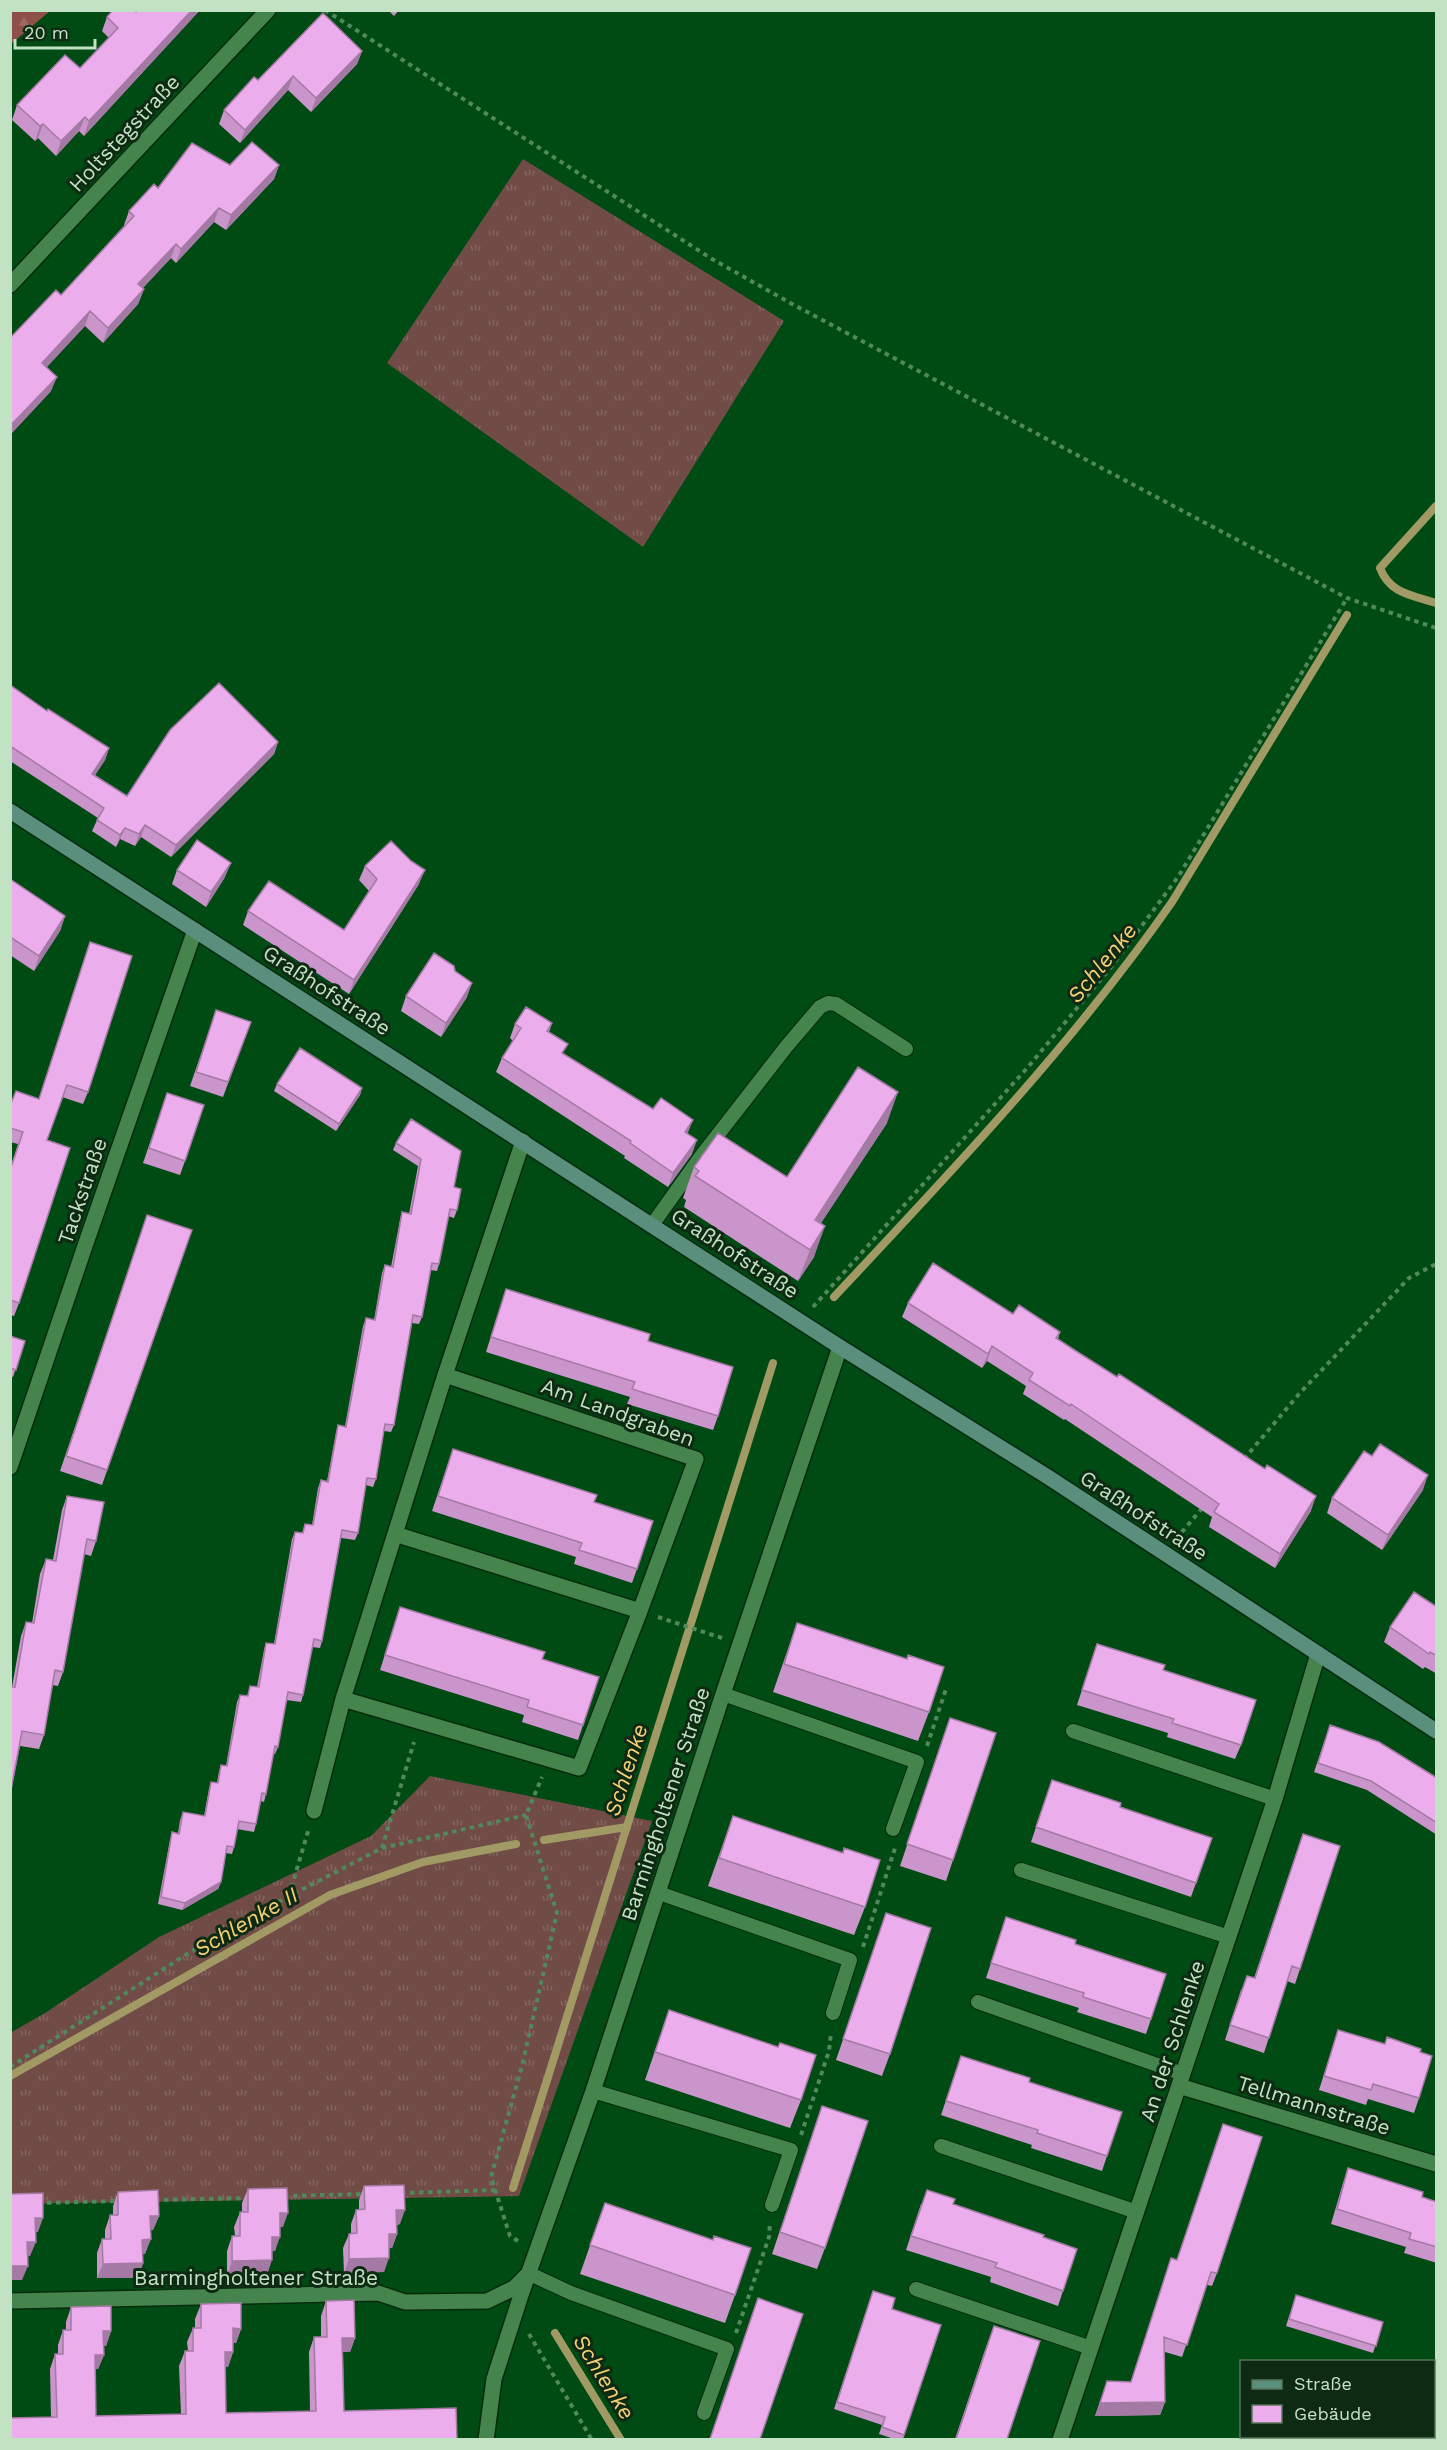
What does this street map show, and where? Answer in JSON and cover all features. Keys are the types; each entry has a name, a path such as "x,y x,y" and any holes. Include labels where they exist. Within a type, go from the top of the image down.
{"street":[{"name":"Holtstegstraße","path":"10,285 268,10"},
{"name":"Graßhofstraße","path":"10,811 840,1347 1039,1471 1437,1731"},
{"name":"Tackstraße","path":"10,1467 195,930"},
{"path":"314,1811 343,1699 445,1375 523,1141"},
{"name":"Barmingholtener Straße","path":"486,2439 494,2379 528,2273 593,2091 840,1347"},
{"name":"Am Landgraben","path":"343,1699 579,1768 696,1459 445,1375"},
{"path":"395,1534 640,1611"},
{"name":"An der Schlenke","path":"1060,2439 1275,1799 1318,1654"},
{"name":"Tellmannstraße","path":"1181,2080 1437,2164"},
{"name":"Barmingholtener Straße","path":"10,2301 378,2293 405,2302 487,2301 514,2288 528,2273"}],"lane":[{"path":"652,1225 702,1155 820,1007 828,1002 836,1004 906,1049"},
{"path":"723,1694 917,1762 893,1830"},
{"path":"1073,1731 1275,1799"},
{"path":"1021,1870 1229,1937"},
{"path":"659,1893 850,1960 833,2013"},
{"path":"978,2002 1181,2080"},
{"path":"593,2091 791,2150 772,2205"},
{"path":"941,2146 1137,2212"},
{"path":"528,2273 571,2293 727,2349 704,2413"},
{"path":"916,2289 1091,2348"}],"path":[{"path":"325,10 712,259 1347,598 1437,628"},
{"path":"801,1320 1028,1067 1112,966 1178,877 1347,598"},
{"path":"1239,1465 1300,1393 1409,1278 1437,1264"},
{"path":"1164,1553 1209,1500"},
{"path":"661,1618 702,1632"},
{"path":"917,1762 929,1743 946,1689"},
{"path":"381,1848 420,1721"},
{"path":"537,2252 510,2236 491,2177 522,2066 557,1913 526,1815 550,1759"},
{"path":"288,1897 314,1811"},
{"path":"10,2067 228,1928 381,1848 526,1815"},
{"path":"850,1960 865,1945 896,1850 893,1830"},
{"path":"791,2150 801,2137 829,2051 833,2013"},
{"path":"401,2193 495,2190"},
{"path":"282,2196 365,2194"},
{"path":"152,2200 259,2197"},
{"path":"34,2204 129,2201"},
{"path":"727,2349 738,2329 769,2237 772,2205"},
{"path":"526,2329 592,2439"}],"green space":[{"path":"11,10 50,10 50,11 11,44"},
{"path":"523,159 784,321 643,547 387,363"},
{"path":"430,1776 652,1821 519,2196 11,2204 10,2033 45,2013 159,1937 371,1836"}],"building":[{"path":"113,10 134,10 136,12 137,10 192,10 89,121 85,117 61,141 17,105 65,55 80,68 118,28 107,17"},
{"path":"323,13 362,51 316,98 293,76 245,130 224,110 254,77 258,80"},
{"path":"252,142 279,165 231,215 219,208 181,249 176,244 138,284 144,289 108,328 90,311 42,363 57,377 10,426 10,338 56,290 61,295 134,216 129,211 154,184 158,188 192,143 230,165"},
{"path":"219,683 278,742 176,845 145,825 139,834 125,828 120,835 97,820 104,808 10,746 10,685 47,711 48,709 109,748 92,774 127,796 170,730"},
{"path":"197,840 231,863 211,892 177,870"},
{"path":"391,841 411,861 425,870 354,980 248,911 269,881 344,930 377,879 365,866"},
{"path":"10,879 65,916 39,956 10,937"},
{"path":"90,942 132,956 88,1092 67,1085 47,1140 70,1148 19,1303 10,1300 10,1170 23,1132 10,1128 10,1106 16,1091 39,1099"},
{"path":"434,953 454,966 455,971 472,983 446,1023 406,996"},
{"path":"526,1007 552,1023 547,1031 568,1044 562,1053 653,1109 661,1098 693,1120 685,1132 697,1140 673,1173 630,1143 631,1141 502,1058 521,1028 515,1024"},
{"path":"216,1010 251,1022 228,1082 196,1072"},
{"path":"300,1048 362,1088 339,1124 277,1084"},
{"path":"858,1067 898,1092 815,1220 825,1226 810,1250 695,1176 699,1171 694,1167 718,1133 787,1177"},
{"path":"167,1093 204,1105 185,1161 149,1148"},
{"path":"411,1119 461,1151 454,1187 461,1189 457,1210 450,1209 439,1264 432,1263 422,1317 413,1315 394,1425 385,1424 376,1479 367,1478 358,1533 342,1530 322,1641 314,1639 303,1695 288,1692 278,1747 275,1746 266,1794 262,1793 256,1824 239,1821 234,1847 227,1846 221,1882 185,1903 161,1897 172,1832 179,1834 183,1812 205,1816 211,1782 218,1783 221,1765 227,1766 240,1695 248,1696 250,1686 259,1687 266,1643 275,1644 295,1532 303,1533 305,1524 313,1525 321,1480 328,1482 338,1425 346,1427 366,1318 375,1320 385,1265 393,1267 402,1212 411,1214 421,1159 396,1143"},
{"path":"147,1215 192,1230 107,1470 66,1456"},
{"path":"933,1263 1013,1314 1019,1305 1060,1332 1056,1338 1076,1351 1117,1377 1119,1374 1265,1469 1267,1465 1316,1496 1280,1554 1214,1512 1219,1504 1071,1404 1070,1406 1029,1380 1033,1373 992,1346 988,1354 908,1303"},
{"path":"506,1289 650,1334 648,1341 733,1367 718,1416 632,1389 635,1382 491,1337"},
{"path":"10,1336 25,1341 16,1370 10,1368"},
{"path":"1380,1444 1428,1475 1388,1535 1332,1498 1364,1451 1372,1456"},
{"path":"453,1449 597,1495 594,1502 653,1521 637,1569 579,1550 582,1543 438,1496"},
{"path":"67,1496 104,1502 96,1541 87,1539 63,1672 55,1670 44,1735 22,1731 10,1795 10,1687 15,1687 26,1622 34,1623 46,1559 56,1561"},
{"path":"1414,1592 1437,1607 1437,1656 1430,1652 1429,1654 1390,1627"},
{"path":"400,1607 545,1652 542,1659 599,1677 583,1725 527,1707 529,1700 385,1655"},
{"path":"797,1623 907,1659 908,1655 944,1667 929,1712 784,1664"},
{"path":"1097,1644 1165,1665 1163,1670 1256,1700 1241,1745 1172,1723 1174,1719 1082,1690"},
{"path":"950,1718 996,1733 953,1860 907,1844"},
{"path":"1330,1725 1379,1742 1437,1778 1437,1823 1371,1781 1318,1763"},
{"path":"1052,1780 1121,1803 1120,1807 1212,1838 1196,1883 1036,1827"},
{"path":"733,1816 843,1853 844,1848 880,1860 865,1907 719,1858"},
{"path":"1303,1834 1340,1846 1300,1969 1292,1966 1269,2038 1230,2025 1247,1976 1255,1978"},
{"path":"886,1913 931,1928 890,2054 843,2039"},
{"path":"1006,1917 1076,1940 1075,1944 1166,1974 1151,2019 1083,1997 1084,1993 991,1963"},
{"path":"669,2010 778,2047 780,2043 816,2055 801,2100 655,2052"},
{"path":"1338,2030 1385,2044 1387,2037 1421,2049 1420,2052 1432,2056 1419,2098 1373,2084 1371,2090 1324,2076"},
{"path":"961,2056 1030,2078 1029,2082 1122,2112 1107,2156 1037,2133 1038,2130 946,2101"},
{"path":"822,2106 868,2121 825,2248 780,2232"},
{"path":"1223,2124 1262,2137 1217,2273 1211,2272 1187,2345 1164,2337 1165,2402 1100,2403 1107,2381 1131,2382 1171,2258 1177,2260"},
{"path":"1348,2168 1423,2192 1422,2197 1437,2202 1437,2247 1409,2239 1411,2233 1337,2209"},
{"path":"404,2185 405,2210 396,2210 397,2234 389,2234 389,2258 349,2259 349,2234 357,2233 356,2210 365,2209 364,2186"},
{"path":"287,2188 288,2213 280,2213 280,2237 272,2237 272,2260 232,2261 232,2236 240,2236 240,2212 248,2212 248,2189"},
{"path":"158,2190 159,2216 150,2216 151,2239 142,2240 143,2263 103,2264 102,2239 111,2239 110,2215 118,2215 118,2192"},
{"path":"927,2190 955,2199 953,2204 1044,2235 1043,2237 1077,2249 1063,2291 995,2267 997,2263 911,2236"},
{"path":"43,2193 43,2218 35,2218 36,2242 27,2242 28,2266 10,2266 10,2194"},
{"path":"605,2203 713,2240 714,2236 751,2248 735,2295 590,2245"},
{"path":"873,2291 895,2298 892,2309 941,2325 904,2435 882,2427 885,2417 837,2402"},
{"path":"1296,2295 1383,2322 1376,2346 1289,2319"},
{"path":"758,2298 803,2314 760,2439 710,2439"},
{"path":"354,2300 355,2338 342,2338 344,2411 456,2408 457,2439 10,2439 10,2418 57,2417 55,2354 63,2354 63,2330 71,2330 71,2307 111,2306 111,2331 103,2331 104,2355 95,2355 96,2416 186,2414 185,2351 193,2351 193,2328 201,2328 201,2304 241,2303 241,2329 233,2328 233,2352 225,2352 226,2413 316,2411 314,2337 327,2337 326,2301"},
{"path":"994,2326 1040,2341 1007,2439 956,2439"},
{"path":"1435,2429 1437,2429 1437,2439 1360,2439 1435,2438"}],"waterway":[{"name":"Schlenke","path":"1436,506 1380,568 1384,577 1396,588 1436,603"},
{"name":"Schlenke","path":"834,1297 923,1202 1053,1056 1134,955 1172,902 1347,615"},
{"name":"Schlenke","path":"513,2188 773,1363"},
{"name":"Schlenke II","path":"544,1840 627,1827"},
{"name":"Schlenke II","path":"10,2076 330,1895 423,1862 516,1844"},
{"name":"Schlenke","path":"555,2333 621,2440"}]}
